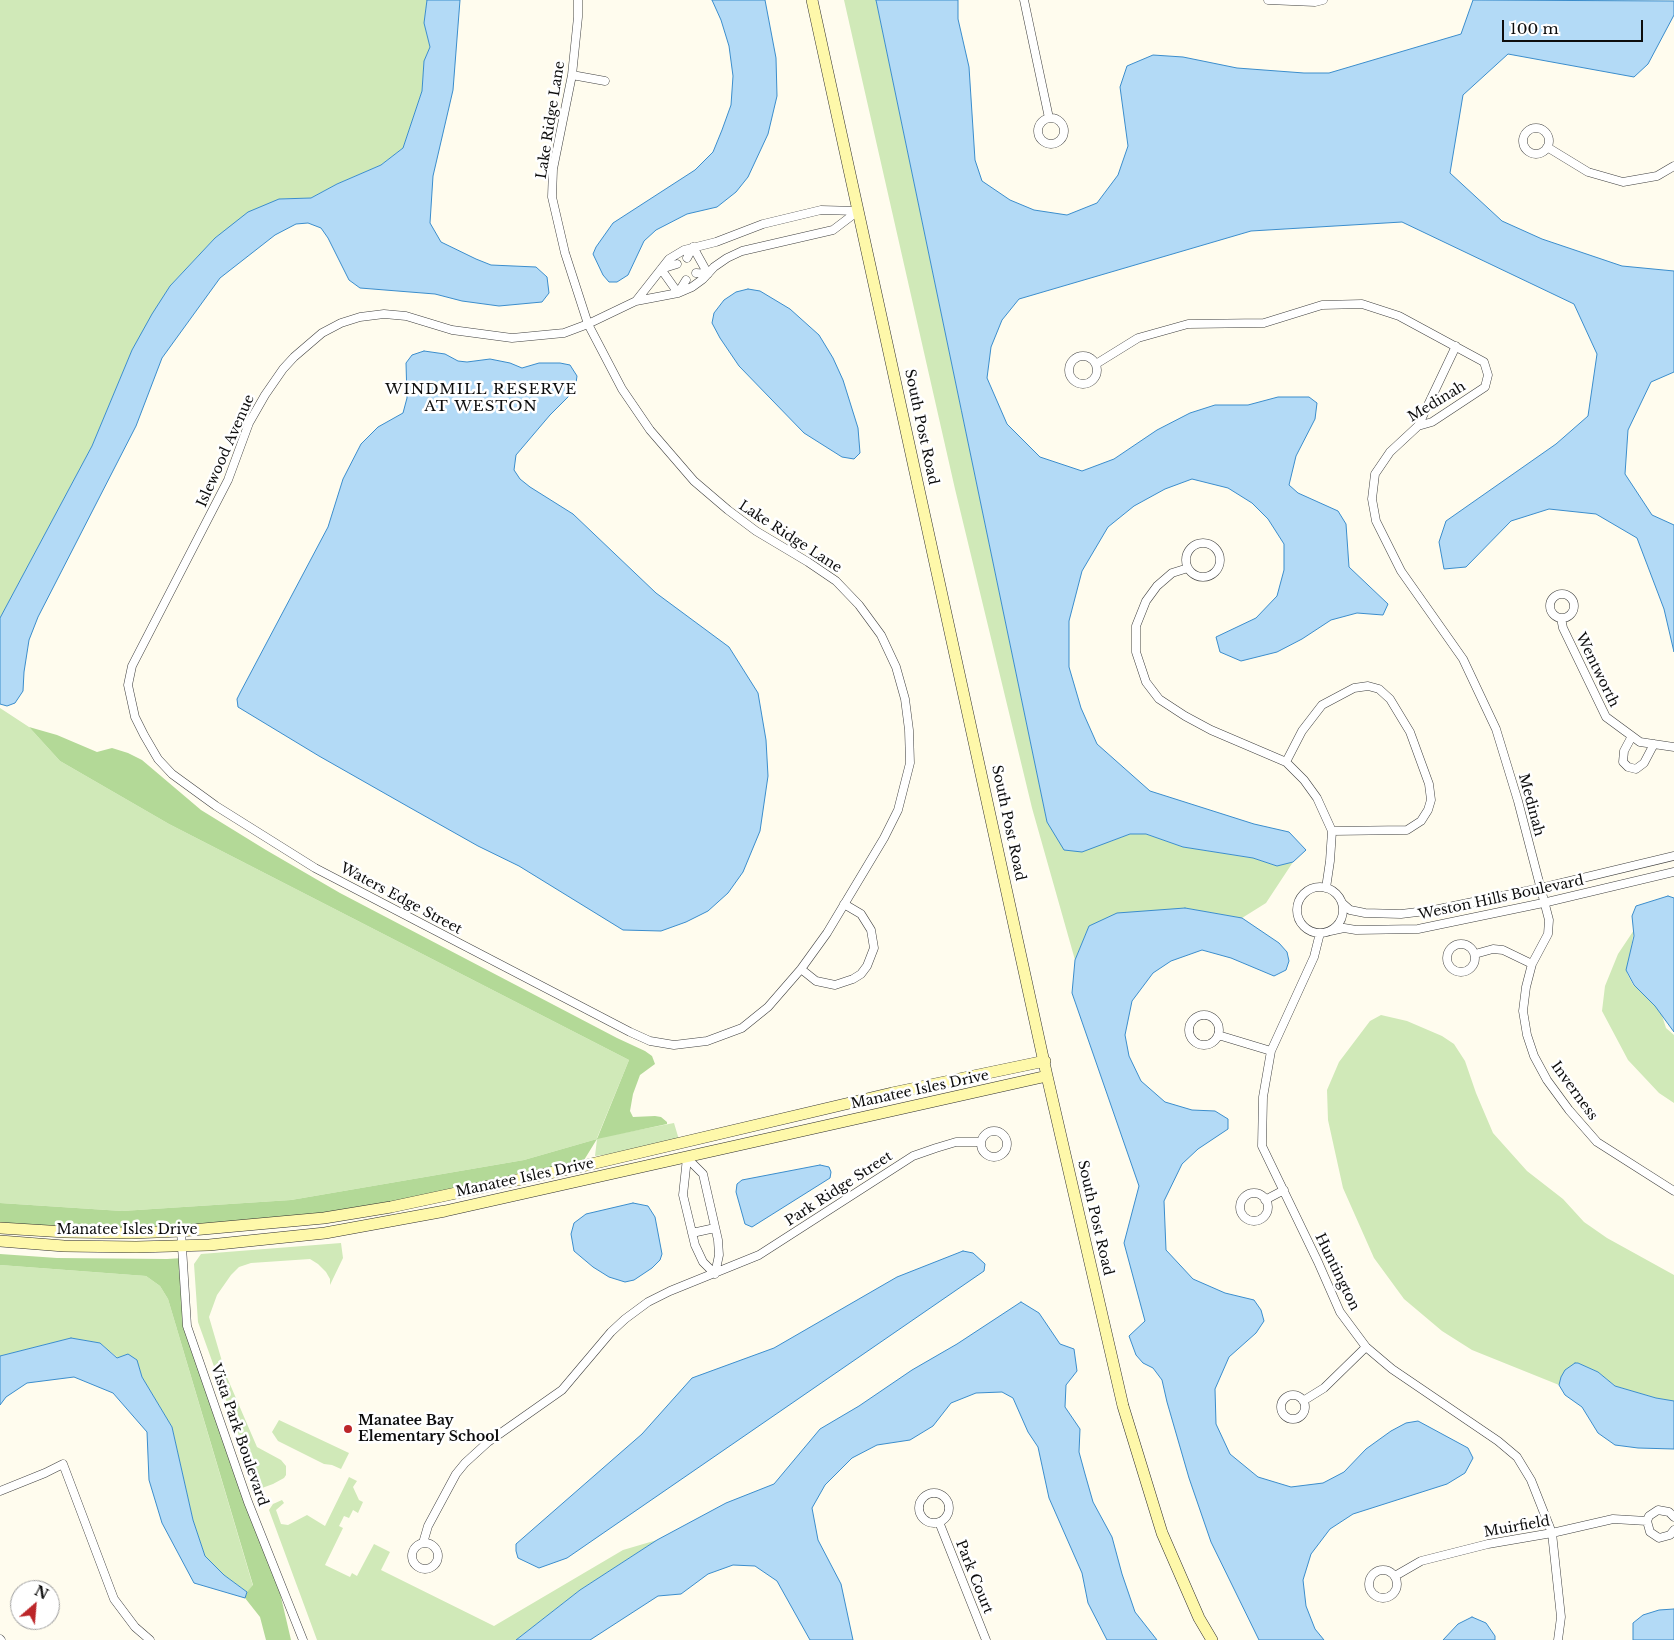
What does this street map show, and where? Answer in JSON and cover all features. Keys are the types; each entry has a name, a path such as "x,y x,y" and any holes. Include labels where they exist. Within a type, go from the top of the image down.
{"street":[{"name":"Lake Ridge Lane","path":"578,0 572,75 553,170 552,197 565,253 588,324 622,389 650,430 694,481 756,531 836,581 859,605 882,635 896,667 905,698 909,730 910,763 898,810 884,838 827,933 801,970 768,1007 742,1028 707,1041 674,1045"},
{"name":"South Post Road","path":"812,0 1048,1076 1123,1406 1162,1533 1199,1618 1212,1640"},
{"path":"1024,0 1049,118"},
{"path":"1268,0 1315,2 1323,0"},
{"path":"572,75 605,82"},
{"path":"1548,147 1588,172 1623,182 1657,176 1674,166"},
{"path":"636,301 669,259 684,250 716,242 763,224 821,210 858,211"},
{"path":"636,301 678,293 692,287 727,258 742,252 833,230 858,211"},
{"path":"687,258 693,247"},
{"path":"693,247 708,274"},
{"path":"661,268 677,264"},
{"path":"661,268 678,293"},
{"path":"696,274 708,274"},
{"path":"678,293 686,280"},
{"name":"Islewood Avenue","path":"144,735 135,717 131,703 128,685 132,666 228,480 249,423 264,395 294,357 322,333 340,323 360,317 384,314 406,316 452,330 512,338 564,333 588,324 636,301"},
{"name":"Medinah","path":"1096,364 1138,338 1188,324 1264,324 1322,305 1362,304 1399,316 1484,362 1488,375 1485,387 1432,422 1418,426 1390,452 1375,474 1372,499 1376,522 1401,571 1463,659 1496,728 1518,800 1540,888"},
{"path":"1418,426 1456,346"},
{"path":"1202,543 1209,544 1218,553 1220,566 1211,575 1198,576 1188,568 1187,555 1196,545 1202,543"},
{"path":"1188,568 1172,573 1157,586 1146,601 1136,626 1136,652 1146,682 1159,699 1185,716 1211,730 1286,762 1304,780 1317,798 1332,831 1326,888"},
{"name":"Wentworth","path":"1562,618 1563,628 1606,717 1640,742 1674,748"},
{"path":"1286,762 1302,732 1322,705 1354,688 1368,686 1379,689 1390,699 1410,732 1429,784 1431,800 1428,810 1420,821 1407,830 1332,831"},
{"name":"Waters Edge Street","path":"144,735 158,759 172,774 216,806 315,868 630,1032 650,1041 674,1045"},
{"path":"1632,736 1624,751 1623,762 1628,767 1636,769 1644,763 1654,744"},
{"name":"Weston Hills Boulevard","path":"1342,904 1350,910 1365,913 1401,914 1434,910 1540,888 1674,856"},
{"name":"Weston Hills Boulevard","path":"1330,931 1344,928 1356,930 1418,929 1543,903 1674,872"},
{"path":"1326,888 1335,893 1342,904 1341,920 1330,931 1315,932 1304,926 1299,919 1298,908 1300,901 1310,890 1326,888"},
{"name":"Inverness","path":"1540,888 1548,920 1548,934 1532,964 1526,987 1523,1011 1527,1035 1534,1056 1547,1080 1569,1110 1597,1142 1674,1192"},
{"path":"801,970 816,981 835,985 853,979 861,974 867,966 874,948 872,930 861,914 844,904"},
{"name":"Huntington","path":"1320,933 1314,957 1271,1052 1263,1097 1262,1146 1340,1312 1366,1347 1392,1369 1498,1441 1517,1457 1531,1480 1552,1533 1561,1617 1558,1640"},
{"path":"1474,954 1493,949 1503,950 1532,964"},
{"path":"1218,1035 1271,1052"},
{"name":"Manatee Isles Drive","path":"0,1228 65,1232 132,1233 181,1231 324,1218 454,1194 587,1165 892,1093 1045,1061"},
{"name":"Manatee Isles Drive","path":"0,1241 64,1246 182,1246 325,1233 393,1222 1048,1076"},
{"name":"Park Ridge Street","path":"423,1543 428,1526 456,1474 488,1442 562,1390 610,1332 648,1302 670,1291 760,1255 913,1156 956,1142 981,1142"},
{"path":"680,1143 686,1158 703,1174 719,1255 715,1274"},
{"path":"686,1158 683,1194 692,1233 703,1262 715,1274"},
{"path":"1266,1200 1284,1190"},
{"path":"454,1194 457,1208"},
{"path":"692,1233 715,1228"},
{"name":"Vista Park Boulevard","path":"181,1231 187,1326 248,1502 303,1640"},
{"path":"1303,1401 1324,1388 1366,1347"},
{"path":"0,1491 64,1464 114,1599 135,1627 150,1640"},
{"path":"1674,1517 1669,1512 1658,1510 1649,1516 1647,1521 1650,1532 1659,1538 1670,1535 1674,1530"},
{"name":"Muirfield","path":"1395,1576 1421,1560 1488,1544 1552,1533 1613,1518 1647,1521"},
{"name":"Park Court","path":"939,1522 986,1640"}],"green space":[{"path":"0,0 427,0 424,23 430,47 424,61 422,91 403,148 381,165 337,184 311,198 279,199 215,238 170,286 132,350 92,446 0,618"},
{"path":"844,0 876,0 1047,822 1109,842 1130,834 1146,834 1183,847 1253,858 1277,866 1293,862 1266,903 1242,918 1185,908 1089,926 1075,960 1032,808 955,489"},
{"path":"0,708 29,727 60,761 169,824 629,1060 597,1138 674,1123 680,1143 658,1148 595,1156 597,1139 524,1160 291,1200 122,1211 0,1203"},
{"path":"29,727 57,735 97,752 112,748 142,760 201,810 340,893 645,1051 652,1056 655,1064 640,1075 633,1094 630,1111 633,1117 661,1117 667,1124 597,1139 629,1060 169,824 60,761"},
{"path":"1634,930 1627,973 1633,985 1658,1003 1666,1028 1674,1035 1674,1103 1659,1093 1628,1060 1602,1011 1605,986 1618,954"},
{"path":"1381,1015 1407,1021 1442,1036 1454,1044 1465,1061 1493,1133 1527,1171 1563,1199 1584,1222 1607,1238 1674,1275 1674,1401 1656,1398 1615,1386 1598,1372 1578,1363 1561,1377 1559,1385 1472,1350 1442,1331 1404,1299 1374,1258 1343,1188 1328,1120 1327,1090 1339,1062 1370,1021"},
{"path":"597,1139 581,1165 391,1207 181,1231 0,1228 0,1203 122,1211 291,1200 524,1160"},
{"path":"341,1243 343,1258 330,1285 330,1279 326,1272 310,1259 251,1263 239,1267 231,1275 217,1295 209,1317 226,1375 257,1447 281,1460 286,1466 284,1478 262,1488 257,1486 198,1322 194,1264 201,1254"},
{"path":"0,1254 57,1258 183,1258 187,1326 273,1563 291,1640 266,1640 260,1617 245,1598 253,1585 168,1299 160,1286 146,1276 0,1265"},
{"path":"0,1265 146,1276 160,1286 168,1299 253,1586 247,1592 224,1575 205,1556 193,1520 172,1427 142,1377 137,1360 118,1358 100,1343 71,1338 0,1356"},
{"path":"279,1420 349,1453 341,1469 324,1464 278,1441 272,1432"},
{"path":"349,1477 357,1481 353,1487 359,1500 363,1502 358,1513 353,1510 349,1518 344,1516 339,1526 343,1528 325,1565 350,1577 352,1573 357,1576 374,1544 390,1552 381,1570 494,1626 623,1550 657,1540 580,1590 516,1640 317,1640 269,1510 273,1504 282,1500 284,1503 276,1510 281,1524 288,1525 307,1515 325,1526"}],"water":[{"path":"427,0 460,0 453,90 433,176 430,223 441,242 476,259 491,265 536,267 547,277 549,293 542,302 499,306 462,301 435,294 360,288 349,280 321,228 308,223 296,224 275,235 220,278 162,358 136,426 38,617 29,640 23,691 15,703 7,706 0,704 0,618 92,446 132,350 152,314 170,286 215,238 248,212 279,199 311,198 337,184 381,165 403,148 422,91 424,61 430,47 424,23"},
{"path":"712,0 765,0 776,58 777,96 768,134 748,177 736,192 717,207 687,214 656,230 644,241 628,275 617,282 609,282 603,275 593,254 613,223 695,170 713,152 722,130 731,105 733,76 729,46 721,20"},
{"path":"876,0 958,0 958,19 969,67 975,160 982,181 1010,200 1034,210 1067,215 1097,203 1118,175 1128,146 1120,87 1127,66 1153,55 1183,57 1237,68 1329,73 1461,34 1473,0 1674,1 1674,15 1648,64 1634,77 1508,54 1463,95 1450,173 1502,221 1542,239 1622,266 1674,271 1674,372 1651,382 1628,430 1625,474 1652,515 1674,525 1674,652 1664,609 1637,538 1596,514 1549,509 1511,521 1466,567 1444,569 1439,542 1446,521 1556,444 1588,416 1597,354 1574,304 1402,222 1251,231 1019,299 1002,320 991,347 987,378 1007,424 1040,457 1082,471 1114,459 1157,430 1190,413 1215,405 1248,405 1278,397 1309,397 1317,403 1315,419 1296,456 1289,485 1298,493 1338,511 1346,524 1349,567 1388,604 1383,615 1357,613 1331,620 1302,639 1277,652 1241,661 1220,652 1216,637 1256,618 1277,596 1284,570 1284,544 1268,519 1252,503 1228,488 1192,479 1165,489 1134,506 1108,527 1082,571 1069,621 1069,667 1081,708 1097,744 1150,791 1254,824 1289,832 1306,850 1293,862 1277,866 1253,858 1183,847 1146,834 1130,834 1082,852 1064,850 1047,822"},
{"path":"748,289 760,291 790,309 819,335 833,358 843,380 858,428 860,453 854,459 842,457 804,433 739,366 720,338 712,323 714,313 724,300 736,292"},
{"path":"424,351 445,354 458,361 467,362 490,359 510,363 522,368 539,363 570,365 577,376 576,383 568,397 516,455 514,470 520,479 530,487 573,514 656,593 729,647 758,693 766,740 768,776 760,831 743,872 728,893 708,911 686,922 661,931 623,930 519,866 478,846 407,806 238,707 237,699 240,693 328,527 343,479 361,444 378,427 403,413 407,398 406,363 412,355"},
{"path":"1668,896 1674,898 1674,1032 1655,1006 1634,985 1626,970 1634,936 1632,916 1636,906"},
{"path":"1185,908 1242,918 1279,943 1287,952 1289,961 1286,970 1274,976 1231,958 1202,950 1171,961 1153,973 1132,1001 1125,1035 1129,1056 1141,1081 1165,1102 1192,1110 1215,1111 1228,1119 1228,1129 1198,1149 1182,1164 1164,1201 1166,1250 1193,1279 1225,1293 1254,1300 1261,1310 1264,1321 1256,1333 1229,1357 1215,1389 1216,1424 1230,1454 1258,1477 1291,1487 1323,1483 1344,1472 1366,1449 1391,1431 1406,1423 1418,1421 1468,1448 1473,1458 1465,1473 1447,1484 1353,1514 1330,1529 1311,1554 1303,1580 1306,1606 1315,1629 1324,1640 1259,1640 1211,1542 1189,1478 1162,1380 1153,1368 1143,1363 1136,1355 1129,1336 1145,1321 1124,1243 1139,1186 1072,993 1075,960 1089,926 1117,913"},
{"path":"820,1165 829,1167 831,1172 830,1178 752,1227 745,1224 736,1192 737,1184 742,1180"},
{"path":"633,1203 648,1206 655,1217 662,1254 660,1260 652,1268 634,1280 625,1282 609,1277 593,1267 574,1251 571,1234 574,1223 586,1214"},
{"path":"963,1251 973,1253 985,1264 984,1271 567,1558 539,1568 518,1558 516,1544 642,1434 692,1378 774,1348 897,1277"},
{"path":"1021,1302 1039,1313 1060,1344 1074,1349 1077,1371 1066,1385 1065,1407 1080,1429 1079,1452 1093,1502 1112,1537 1135,1612 1157,1640 1107,1640 1088,1603 1082,1573 1049,1498 1038,1447 1028,1432 1013,1398 1002,1392 976,1393 951,1403 933,1426 910,1440 877,1445 852,1458 825,1485 812,1508 818,1540 841,1584 853,1640 810,1640 777,1581 755,1566 733,1565 708,1574 681,1594 658,1596 590,1640 516,1640 580,1590 657,1540 726,1503 774,1484 820,1429"},
{"path":"71,1338 100,1343 117,1358 128,1354 137,1360 142,1377 172,1427 193,1520 205,1556 224,1575 247,1592 245,1598 194,1583 162,1523 149,1480 147,1432 113,1393 74,1377 27,1383 6,1397 0,1405 0,1356"},
{"path":"1575,1363 1598,1372 1615,1386 1656,1398 1674,1401 1674,1449 1615,1445 1598,1433 1582,1407 1565,1395 1559,1385 1565,1370"},
{"path":"1674,1609 1674,1640 1633,1640 1633,1623 1643,1615 1659,1610"},
{"path":"1472,1617 1486,1623 1495,1636 1495,1640 1443,1640 1458,1624"}],"place":[{"name":"Manatee Bay Elementary School","path":"348,1429"}],"district":[{"name":"WINDMILL RESERVE AT WESTON","path":"481,398"}]}
